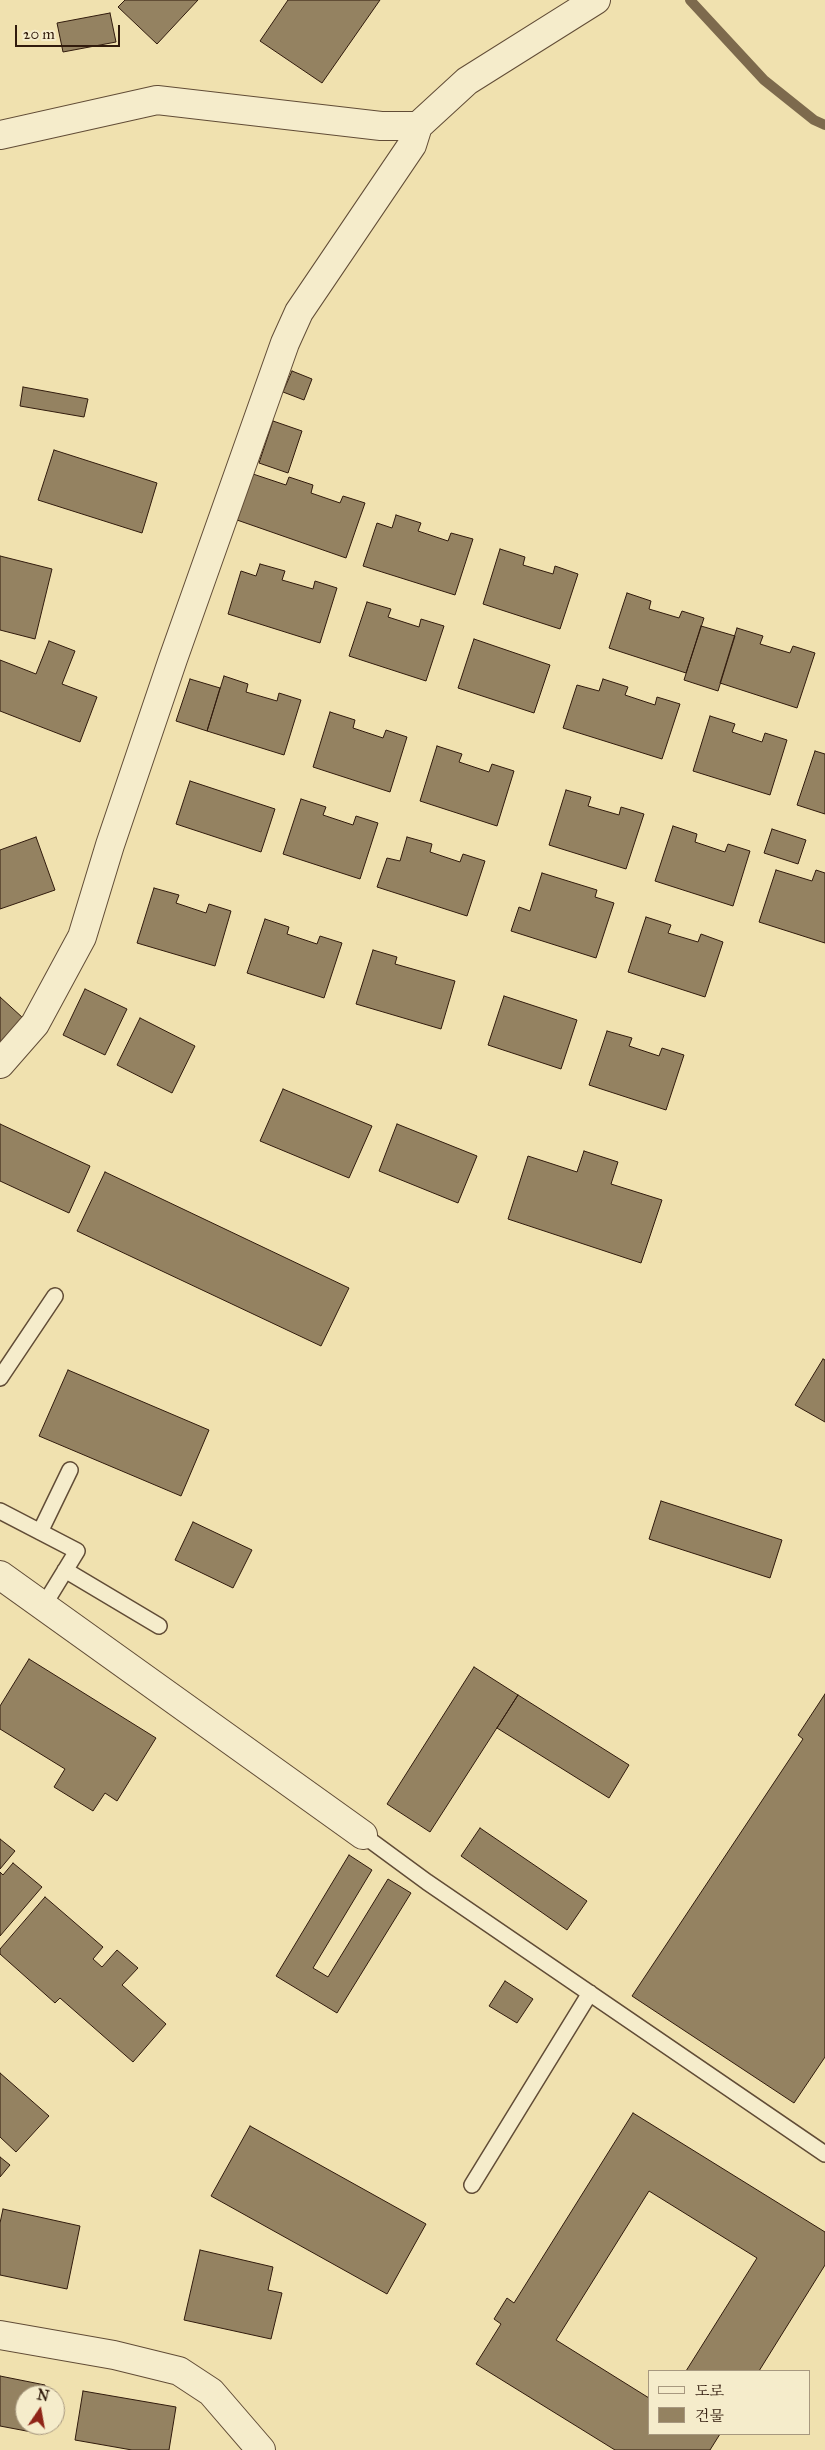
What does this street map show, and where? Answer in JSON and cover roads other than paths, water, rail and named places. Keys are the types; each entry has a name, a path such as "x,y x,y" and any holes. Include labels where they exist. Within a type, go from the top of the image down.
{"street":[{"path":"0,1064 35,1024 82,937 110,845 173,659 286,343 300,312 412,145 418,126 467,81 596,0"},
{"path":"0,135 157,100 380,126 418,126"},
{"path":"0,1575 363,1834"},
{"path":"0,2335 114,2354 179,2371 211,2392 262,2450"}],"lane":[{"path":"0,1378 55,1296"},
{"path":"40,1532 70,1470"},
{"path":"0,1511 77,1552 44,1605"},
{"path":"65,1570 158,1626"},
{"path":"363,1834 428,1882 825,2154"},
{"path":"472,2185 590,1993"}],"waterway":[{"path":"690,0 764,80 814,120 825,125"}]}
